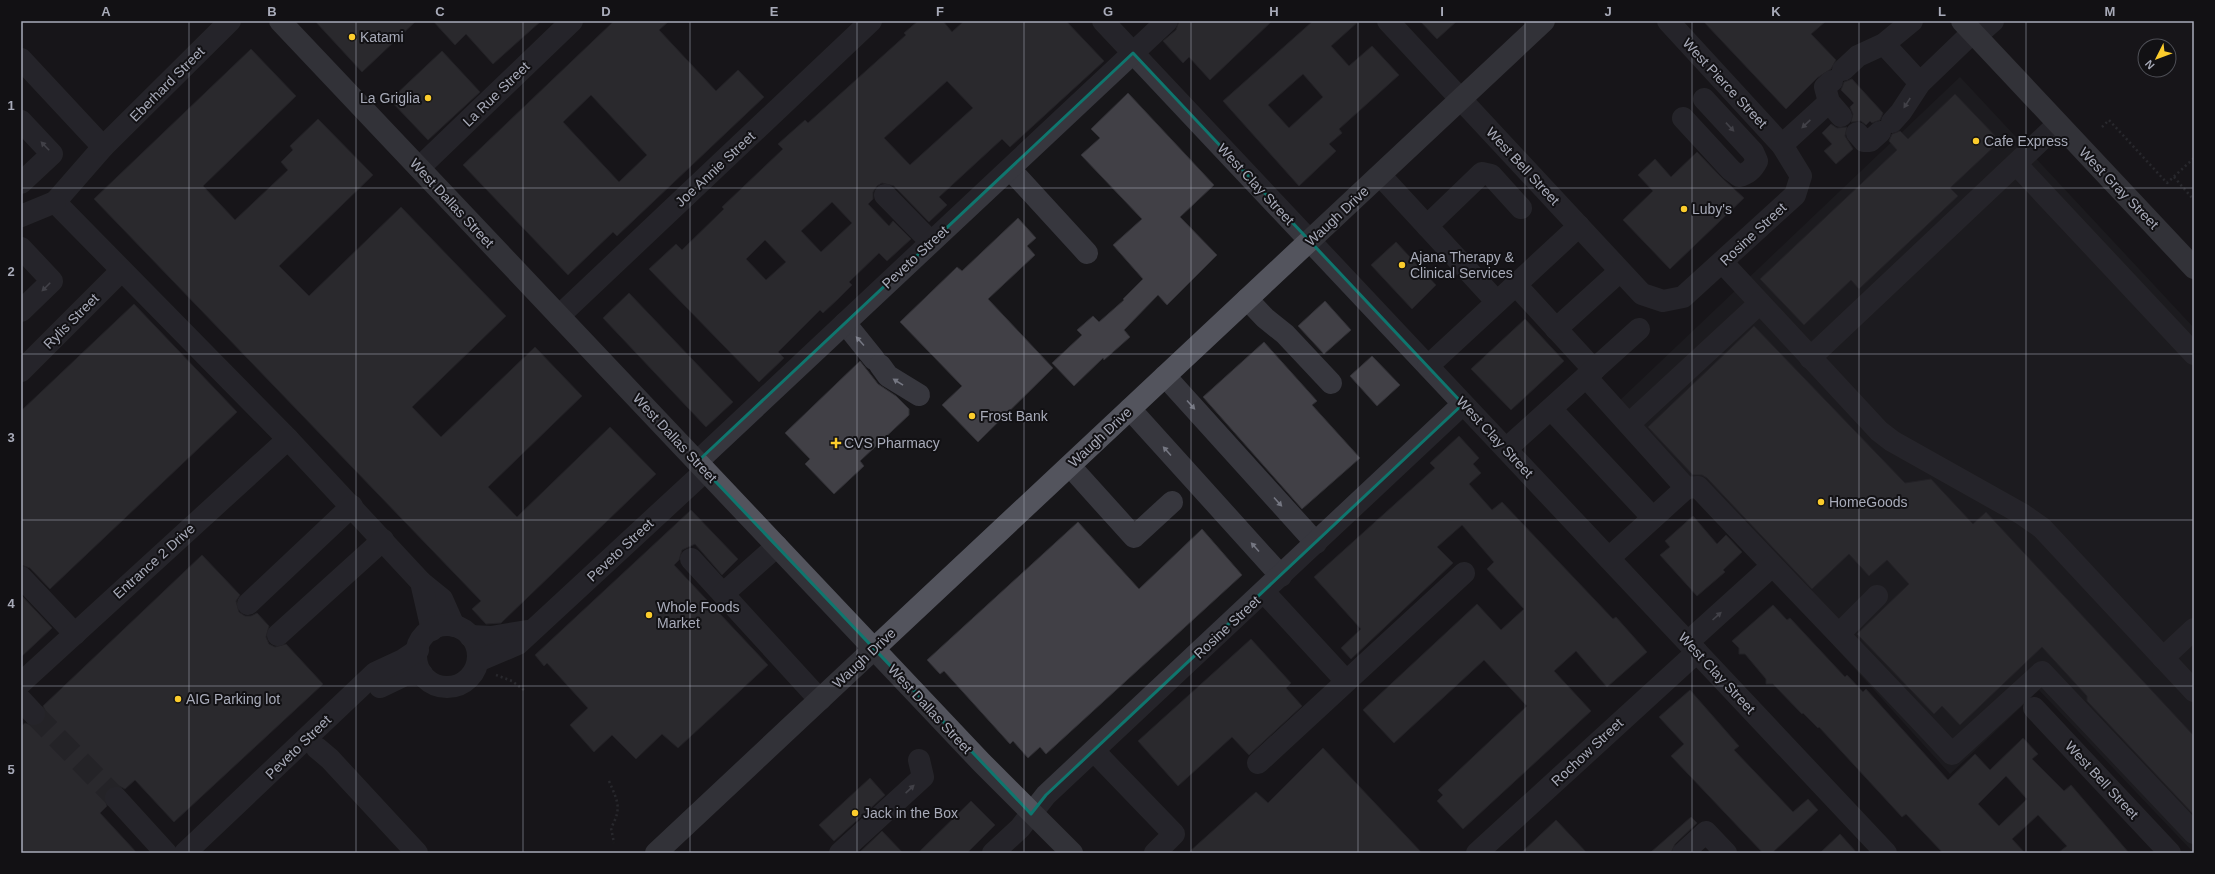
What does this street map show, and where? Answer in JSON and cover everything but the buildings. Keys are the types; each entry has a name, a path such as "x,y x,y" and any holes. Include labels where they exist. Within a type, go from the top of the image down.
{"main road":[{"name":"West Dallas Street","path":"280,21 1031,814 1072,853"},
{"name":"Waugh Drive","path":"656,853 1544,21"},
{"name":"West Gray Street","path":"1970,30 2194,268"}],"street":[{"name":"Eberhard Street","path":"55,202 103,147 230,21"},
{"name":"La Rue Street","path":"419,168 572,21"},
{"name":"Joe Annie Street","path":"559,316 871,21"},
{"name":"West Clay Street","path":"1103,21 1886,853"},
{"name":"Peveto Street","path":"486,668 534,630 845,323 1167,21"},
{"name":"West Bell Street","path":"1388,21 1642,294 1663,301"},
{"name":"West Pierce Street","path":"1668,21 1782,146"},
{"path":"1782,146 1837,81 1912,21"},
{"path":"1857,134 1864,141 1870,141 1901,112 1920,83 1970,30 1993,21"},
{"path":"1884,44 1920,83"},
{"path":"21,59 103,147"},
{"path":"1684,118 1731,170 1739,176 1746,174 1753,169 1757,161 1753,152 1704,99"},
{"path":"21,122 52,154 21,183"},
{"path":"1810,358 2058,124"},
{"name":"Rosine Street","path":"1663,301 1682,297 1794,196 1801,176 1782,146"},
{"path":"2016,164 2194,354"},
{"path":"1010,169 1087,253"},
{"path":"1427,226 1482,173 1491,175 1521,208"},
{"path":"1380,176 1497,302"},
{"path":"885,195 931,242"},
{"path":"21,216 55,202 121,271 288,439 352,506 421,582 442,599 462,631 478,652 486,668 458,685 450,687 434,684 422,674 417,658 418,650 425,635 432,630 442,626 462,631 491,637 534,630"},
{"path":"1428,366 1579,226"},
{"path":"21,248 52,281 21,311"},
{"path":"1722,262 1810,358 1892,441 2022,514 2042,528 2194,690"},
{"path":"1556,329 1620,270"},
{"name":"Rylis Street","path":"21,371 121,271"},
{"path":"1516,285 1556,329 1629,424 1686,488"},
{"path":"1247,300 1265,318 1285,334 1331,383"},
{"path":"1629,424 1760,303"},
{"path":"845,323 888,376 919,395"},
{"path":"1506,449 1639,329"},
{"path":"1165,376 1316,543"},
{"name":"Rosine Street","path":"993,853 1020,828 1046,795 1463,404"},
{"path":"1130,409 1281,576"},
{"path":"1551,409 1653,518"},
{"name":"Entrance 2 Drive","path":"21,683 288,439"},
{"path":"1070,466 1134,537 1172,502"},
{"path":"1609,558 1686,488 1698,487 1952,754 2042,672 2194,833"},
{"path":"248,604 352,506"},
{"path":"278,635 383,540"},
{"path":"722,594 777,546"},
{"path":"691,559 820,700"},
{"name":"Rochow Street","path":"1477,853 1692,647 1772,566"},
{"path":"1258,763 1464,573"},
{"path":"21,577 75,634"},
{"path":"421,582 432,630"},
{"path":"1264,592 1346,681"},
{"path":"1838,634 1877,596"},
{"path":"2164,658 2194,629"},
{"name":"Peveto Street","path":"185,853 375,673 403,660 418,650"},
{"name":"Peveto Street","path":"205,853 383,685 405,675 422,674"},
{"name":"West Bell Street","path":"2034,708 2170,853"},
{"path":"317,748 330,759 417,853"},
{"path":"1094,751 1174,834 1155,853"},
{"path":"840,853 923,777 919,760"},
{"path":"116,798 166,853"},
{"path":"1683,853 1706,832 1726,853"}],"path":[{"path":"2102,127 2109,120 2167,183 2194,158"},
{"path":"2174,177 2193,199"},
{"path":"486,668 512,681 524,690"},
{"path":"609,782 619,807 618,816 611,828 614,843"}],"highlighted area":[{"path":"1133,53 1463,404 1046,795 1031,814 697,462"}],"shaded area":[{"path":"1960,77 2194,328 2194,853 2039,690 1950,774 1616,404"}],"tunnel":[{"path":"34,714 116,798"}],"place":[{"name":"Katami","path":"352,37"},
{"name":"La Griglia","path":"428,98"},
{"name":"Cafe Express","path":"1976,141"},
{"name":"Luby's","path":"1684,209"},
{"name":"Ajana Therapy & Clinical Services","path":"1402,265"},
{"name":"Frost Bank","path":"972,416"},
{"name":"CVS Pharmacy","path":"836,443"},
{"name":"HomeGoods","path":"1821,502"},
{"name":"Whole Foods Market","path":"649,615"},
{"name":"AIG Parking lot","path":"178,699"},
{"name":"Jack in the Box","path":"855,813"}]}
